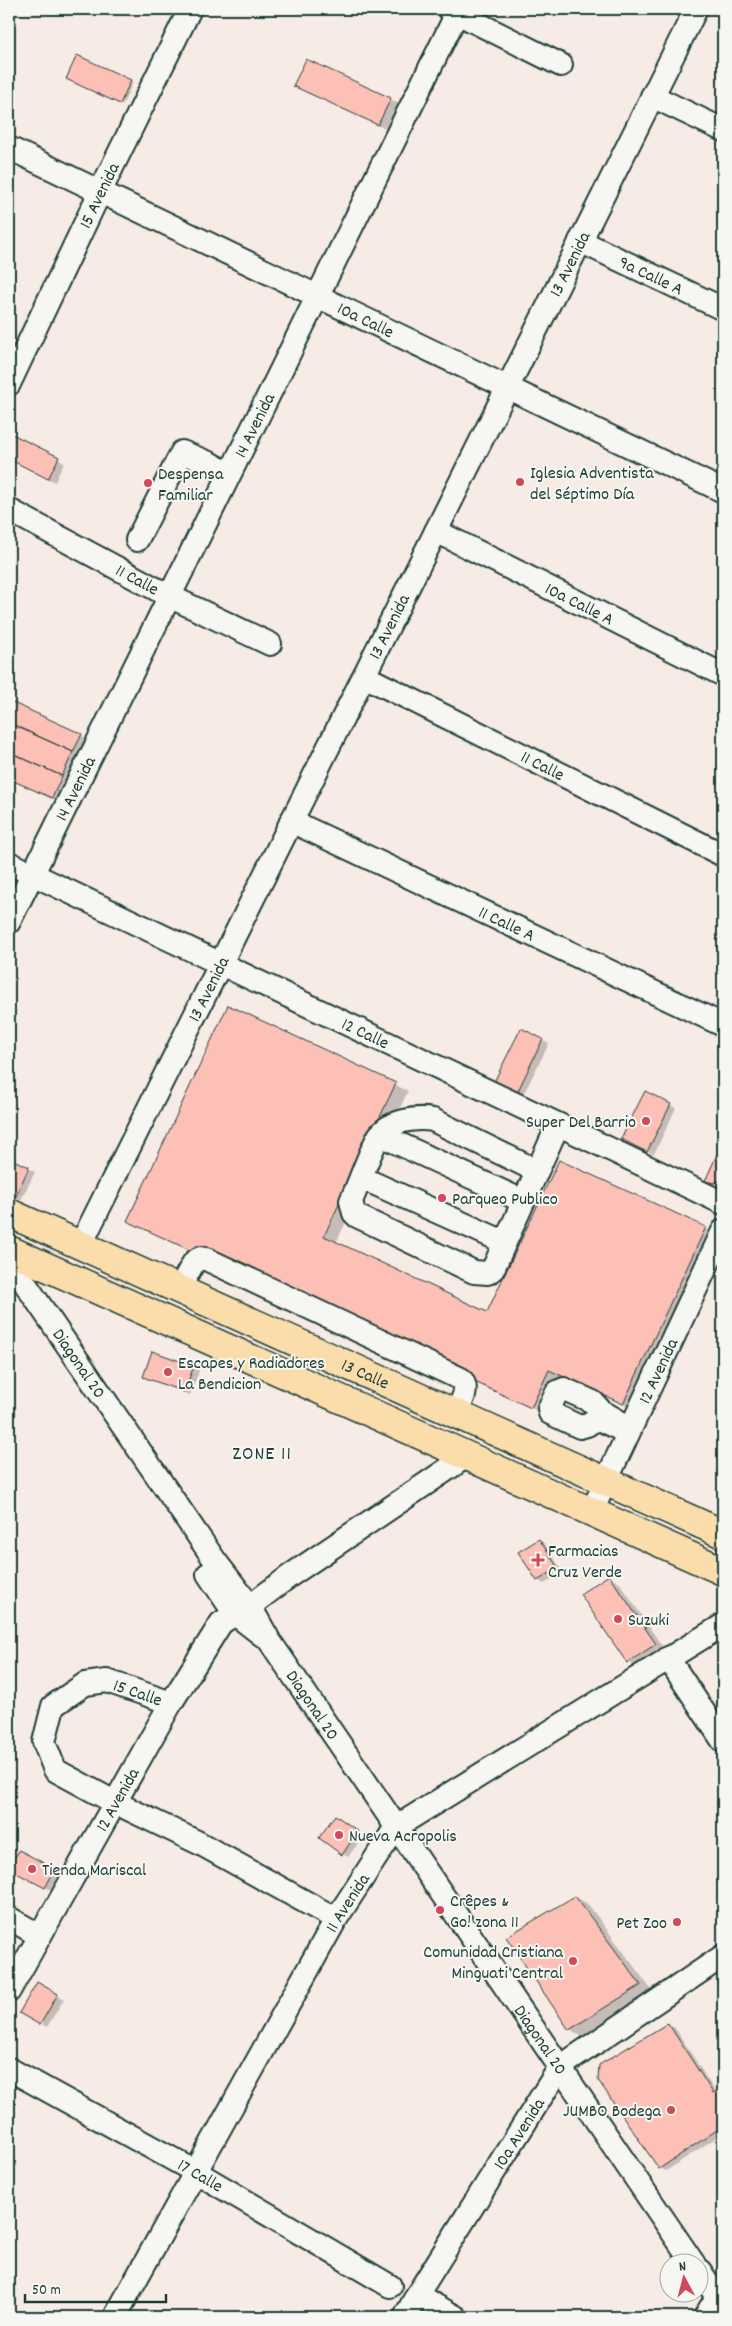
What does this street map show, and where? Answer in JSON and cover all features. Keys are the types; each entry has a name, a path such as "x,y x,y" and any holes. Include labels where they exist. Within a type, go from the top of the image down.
{"main road":[{"name":"13 Calle","path":"9,1213 723,1534"},
{"name":"13 Calle","path":"9,1250 723,1571"}],"street":[{"name":"15 Avenida","path":"9,384 100,192 190,9"},
{"name":"13 Avenida","path":"81,1244 696,9"},
{"path":"455,10 561,64"},
{"name":"14 Avenida","path":"9,922 318,296 455,10"},
{"path":"652,96 723,130"},
{"name":"10a Calle","path":"9,148 723,491"},
{"name":"9a Calle A","path":"580,241 723,309"},
{"path":"137,540 182,452 230,474"},
{"name":"11 Calle","path":"9,510 169,596 270,644"},
{"name":"10a Calle A","path":"436,531 723,676"},
{"name":"11 Calle","path":"364,676 723,855"},
{"name":"11 Calle A","path":"291,821 723,1025"},
{"name":"12 Calle","path":"9,863 723,1203"},
{"path":"537,1171 433,1120 421,1118 406,1121 392,1126 380,1135 351,1201 352,1208 357,1216 474,1272 488,1273 493,1269 558,1125"},
{"path":"380,1135 523,1201"},
{"path":"362,1178 504,1242"},
{"name":"12 Avenida","path":"592,1511 723,1231"},
{"path":"180,1289 194,1262 200,1258 206,1259 462,1379 466,1384 466,1390 456,1413"},
{"name":"Diagonal 20","path":"9,1260 216,1562 243,1610"},
{"name":"Diagonal 20","path":"9,1283 243,1610 269,1640 687,2254"},
{"name":"12 Avenida","path":"9,1992 114,1802 171,1703 221,1623 243,1610 291,1575 467,1456"},
{"path":"216,1562 242,1588 250,1590 269,1586 291,1575"},
{"name":"11 Avenida","path":"115,2317 336,1919 396,1827 723,1625"},
{"path":"668,1658 723,1741"},
{"name":"15 Calle","path":"114,1802 55,1770 44,1742 53,1706 85,1684 107,1681 171,1703"},
{"path":"114,1802 200,1843 336,1919"},
{"path":"9,1918 40,1936"},
{"name":"10a Avenida","path":"405,2317 560,2067 723,1956"},
{"name":"17 Calle","path":"9,2069 196,2172 390,2286"},
{"path":"705,2317 721,2299 710,2284"},
{"path":"417,2295 456,2317"}],"building":[{"path":"77,55 131,80 120,104 66,79"},
{"path":"306,59 391,98 378,125 293,86"},
{"path":"12,434 59,457 48,479 9,459 9,441"},
{"path":"9,701 82,734 73,752 9,723"},
{"path":"9,723 73,752 62,776 9,752"},
{"path":"9,752 62,776 52,798 9,779"},
{"path":"228,1005 396,1083 324,1236 487,1312 559,1160 706,1227 623,1404 549,1370 531,1408 127,1221"},
{"path":"521,1028 543,1039 516,1095 493,1084"},
{"name":"Super Del Barrio","path":"645,1091 671,1104 647,1152 621,1139"},
{"path":"723,1141 723,1179 714,1183 705,1181"},
{"path":"9,1158 29,1167 15,1198 9,1195"},
{"name":"Escapes y Radiadores La Bendicion","path":"152,1351 194,1366 184,1392 143,1377"},
{"name":"Farmacias Cruz Verde","path":"539,1539 558,1568 537,1581 518,1552"},
{"name":"Suzuki","path":"609,1575 656,1644 627,1663 580,1594"},
{"name":"Nueva Acropolis","path":"335,1815 358,1831 342,1855 319,1838"},
{"name":"Tienda Mariscal","path":"19,1850 55,1869 45,1888 9,1869"},
{"name":"Comunidad Cristiana Minguati Central","path":"575,1896 641,1985 569,2030 506,1937"},
{"path":"37,1982 58,1994 40,2025 19,2013"},
{"name":"JUMBO Bodega","path":"668,2023 713,2093 723,2087 723,2126 659,2169 598,2080 599,2065"}],"place":[{"name":"Iglesia Adventista del Séptimo Día","path":"520,482"},
{"name":"Despensa Familiar","path":"148,483"},
{"name":"Super Del Barrio","path":"646,1121"},
{"name":"Parqueo Publico","path":"442,1198"},
{"name":"Escapes y Radiadores La Bendicion","path":"168,1372"},
{"name":"Farmacias Cruz Verde","path":"538,1560"},
{"name":"Suzuki","path":"618,1619"},
{"name":"Nueva Acropolis","path":"339,1835"},
{"name":"Tienda Mariscal","path":"32,1869"},
{"name":"Crêpes & Go! zona 11","path":"440,1910"},
{"name":"Pet Zoo","path":"677,1922"},
{"name":"Comunidad Cristiana Minguati Central","path":"573,1961"},
{"name":"JUMBO Bodega","path":"671,2110"}],"district":[{"name":"ZONE 11","path":"262,1452"}]}
